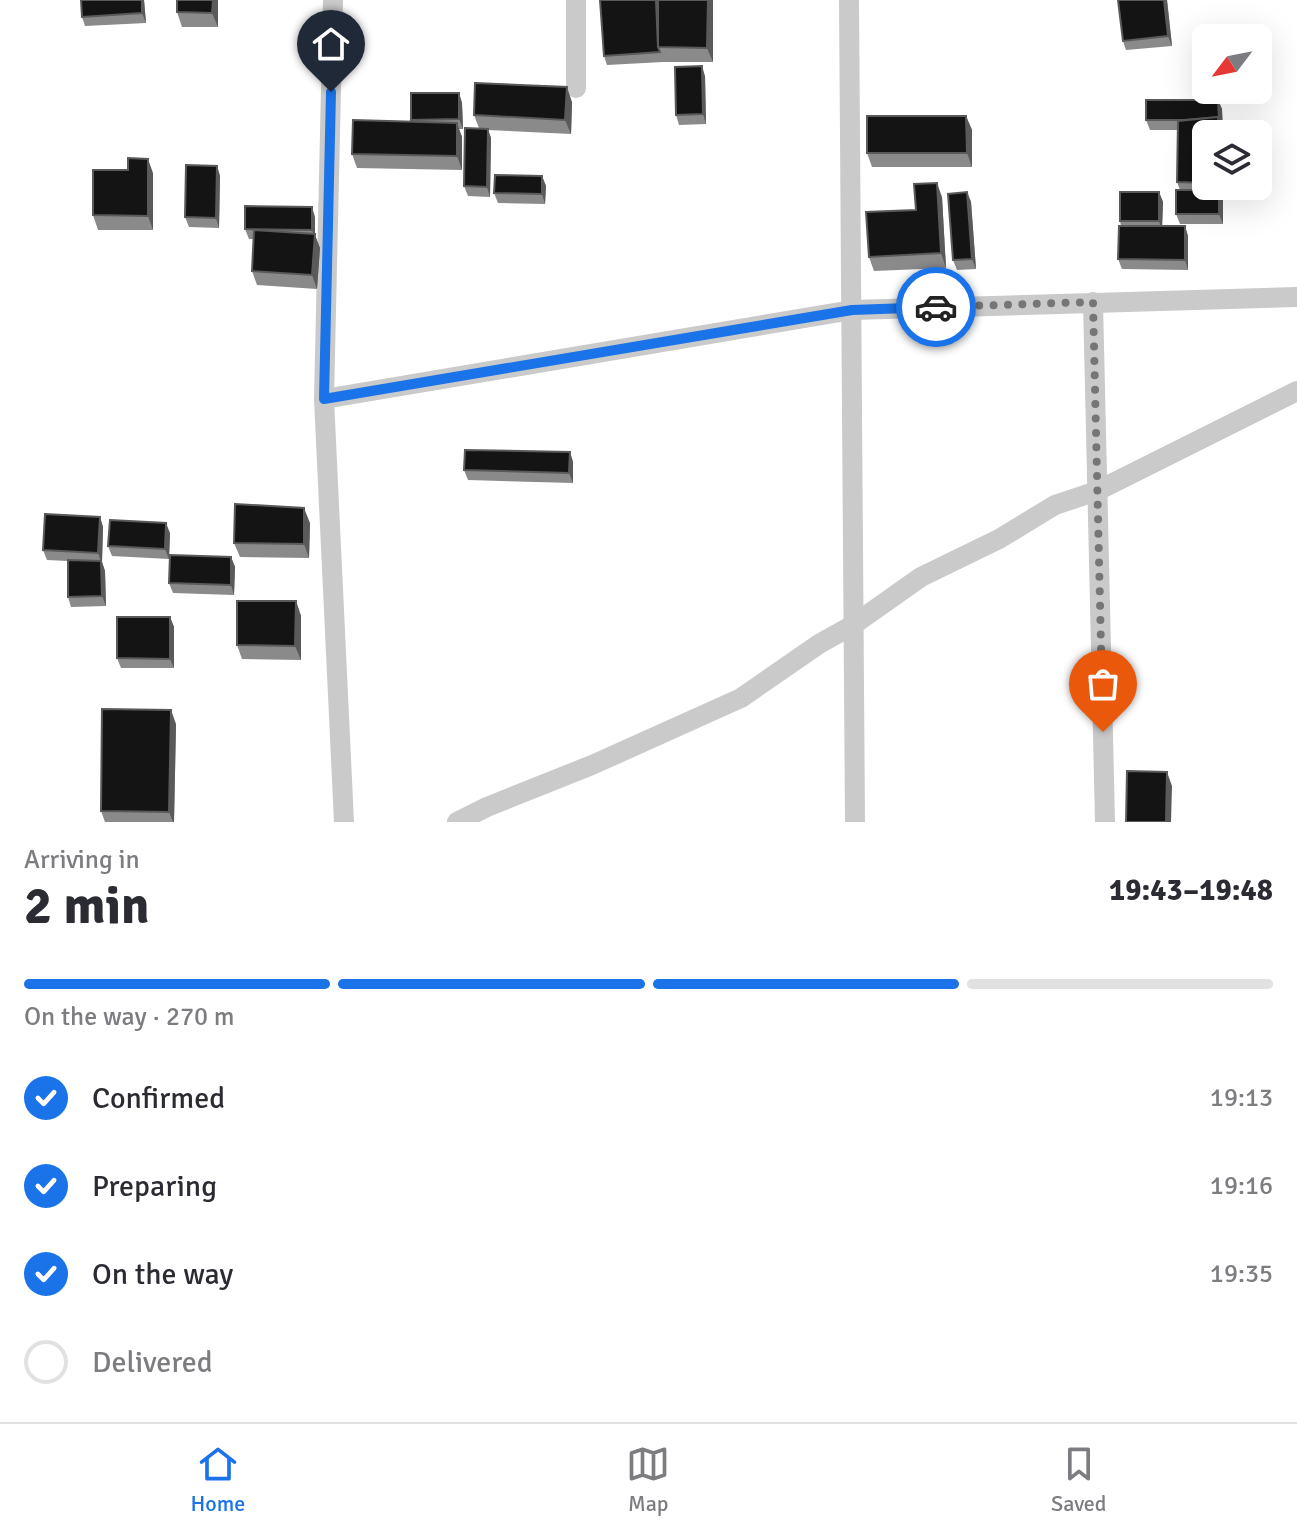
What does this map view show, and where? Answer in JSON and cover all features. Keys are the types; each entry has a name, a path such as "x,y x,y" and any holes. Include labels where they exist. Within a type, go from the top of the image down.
{"street":[{"path":"333,0 324,399 344,822"},
{"path":"576,0 576,88"},
{"path":"849,0 855,822"},
{"path":"324,399 852,310 1297,297"},
{"path":"1093,302 1105,822"},
{"path":"457,822 741,698 921,577 999,539 1055,505 1097,491 1297,391"}],"building":[{"path":"81,0 142,0 142,13 82,17"},
{"path":"177,0 213,0 212,13 177,12"},
{"path":"600,0 656,0 660,52 604,56"},
{"path":"658,0 708,0 707,48 658,47"},
{"path":"1118,0 1164,0 1168,36 1123,41"},
{"path":"702,66 703,114 676,115 675,67"},
{"path":"475,83 567,87 565,120 474,115"},
{"path":"411,93 459,93 459,119 411,120"},
{"path":"1146,100 1192,100 1192,104 1218,104 1219,120 1218,117 1146,120"},
{"path":"867,116 966,116 967,153 867,153"},
{"path":"1218,117 1218,120 1192,120 1192,183 1177,182 1178,121"},
{"path":"353,120 457,123 457,156 352,154"},
{"path":"465,128 488,129 487,187 464,186"},
{"path":"128,158 148,159 148,216 93,215 93,170 128,170"},
{"path":"186,165 217,166 216,218 185,217"},
{"path":"495,175 542,176 542,194 494,193"},
{"path":"937,183 941,253 869,257 866,212 916,210 914,184"},
{"path":"1176,190 1192,190 1192,200 1219,200 1219,214 1176,214"},
{"path":"967,192 972,259 953,260 948,194"},
{"path":"1120,192 1159,192 1159,221 1120,221"},
{"path":"245,206 312,207 312,230 245,229"},
{"path":"1119,226 1185,226 1185,260 1118,259"},
{"path":"254,230 315,234 312,275 252,271"},
{"path":"465,450 570,452 569,473 464,470"},
{"path":"235,504 304,508 304,544 234,543"},
{"path":"45,514 100,517 98,553 43,550"},
{"path":"110,520 166,523 165,549 108,546"},
{"path":"170,555 231,557 231,585 169,583"},
{"path":"68,560 101,561 102,596 68,597"},
{"path":"237,601 296,601 295,646 237,645"},
{"path":"117,617 170,617 170,659 117,658"},
{"path":"102,709 171,710 169,812 101,811"},
{"path":"1127,771 1167,772 1166,822 1126,822"}],"way so far":[{"path":"936,307 1093,302 1103,732"}],"route":[{"path":"331,92 324,399 852,310 936,307"}]}
